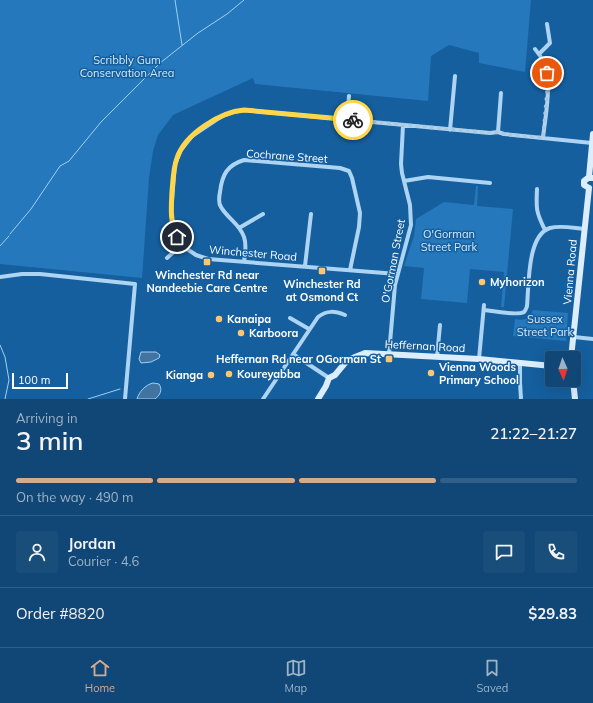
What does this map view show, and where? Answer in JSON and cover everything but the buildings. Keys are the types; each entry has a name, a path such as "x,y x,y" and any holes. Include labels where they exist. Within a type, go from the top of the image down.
{"street":[{"path":"539,54 550,43 547,24"},
{"path":"535,49 544,62 548,81 543,138"},
{"path":"450,130 455,76"},
{"path":"498,132 501,93"},
{"path":"347,120 349,96"},
{"path":"166,258 180,245 171,217 174,175 178,154 192,136 228,113 238,111 254,111 450,130 490,133 498,132 504,134 592,143"},
{"name":"O'Gorman Street","path":"389,354 397,274 411,225 410,205 400,155 404,125"},
{"path":"591,178 593,134"},
{"name":"Cochrane Street","path":"244,262 246,243 244,236 221,207 219,200 222,180 227,171 236,162 244,160 345,169 349,171 360,213 359,227 350,270"},
{"path":"404,181 428,177 490,183"},
{"name":"Vienna Road","path":"572,351 584,229 591,187 584,185 584,181 586,178 591,178"},
{"path":"537,189 536,208 545,230"},
{"path":"239,228 263,214"},
{"path":"305,266 311,214"},
{"path":"484,310 516,313 526,311 532,249 536,241 545,230 560,227 584,229"},
{"name":"Winchester Road","path":"180,245 202,257 244,262 397,274"},
{"path":"0,277 22,274 40,274 135,284 125,399"},
{"path":"479,359 484,305"},
{"path":"263,399 318,316 328,311 338,312 344,315"},
{"path":"290,318 309,329"},
{"path":"437,357 440,324"},
{"path":"574,337 593,339"},
{"name":"Heffernan Road","path":"318,399 329,378 335,375 345,363 356,356 365,353 479,359 545,365"},
{"path":"293,354 329,378"},
{"path":"520,363 521,399"},
{"path":"574,387 575,399"}],"green space":[{"name":"Scribbly Gum Conservation Area","path":"0,0 531,0 525,72 479,63 479,53 449,45 431,56 428,101 255,84 253,78 173,115 158,135 153,151 149,178 142,278 0,264"},
{"name":"O'Gorman Street Park","path":"476,186 478,186 477,206 513,209 504,307 501,307 504,272 470,269 467,303 421,299 424,268 404,266 414,236 416,219 444,202 474,205"},
{"name":"Sussex Street Park","path":"533,310 568,313 566,341 513,336 515,319 526,319"}],"shaded area":[{"path":"141,352 156,352 160,355 159,358 151,362 141,363 139,359"},
{"path":"153,383 159,384 161,388 160,394 155,399 137,399 139,394 147,385"}],"waterway":[{"path":"175,0 182,45"},
{"path":"10,234 31,209 60,166 69,161 101,122 160,63 244,0"},
{"path":"0,246 9,236"},
{"path":"0,345 5,357 9,380 5,399"},
{"path":"88,399 120,389"}],"way so far":[{"path":"353,120 490,133 498,132 502,134 543,138 548,81 547,73"}],"place":[{"name":"Winchester Rd near Nandeebie Care Centre","path":"207,262"},
{"name":"Winchester Rd at Osmond Ct","path":"322,271"},
{"name":"Myhorizon","path":"482,282"},
{"name":"Kanaipa","path":"219,319"},
{"name":"Karboora","path":"241,333"},
{"name":"Heffernan Rd near OGorman St","path":"389,359"},
{"name":"Vienna Woods Primary School","path":"431,373"},
{"name":"Koureyabba","path":"229,374"},
{"name":"Kianga","path":"211,375"}],"route":[{"path":"177,237 172,227 171,217 175,164 188,139 215,120 228,113 244,110 353,120"}]}
